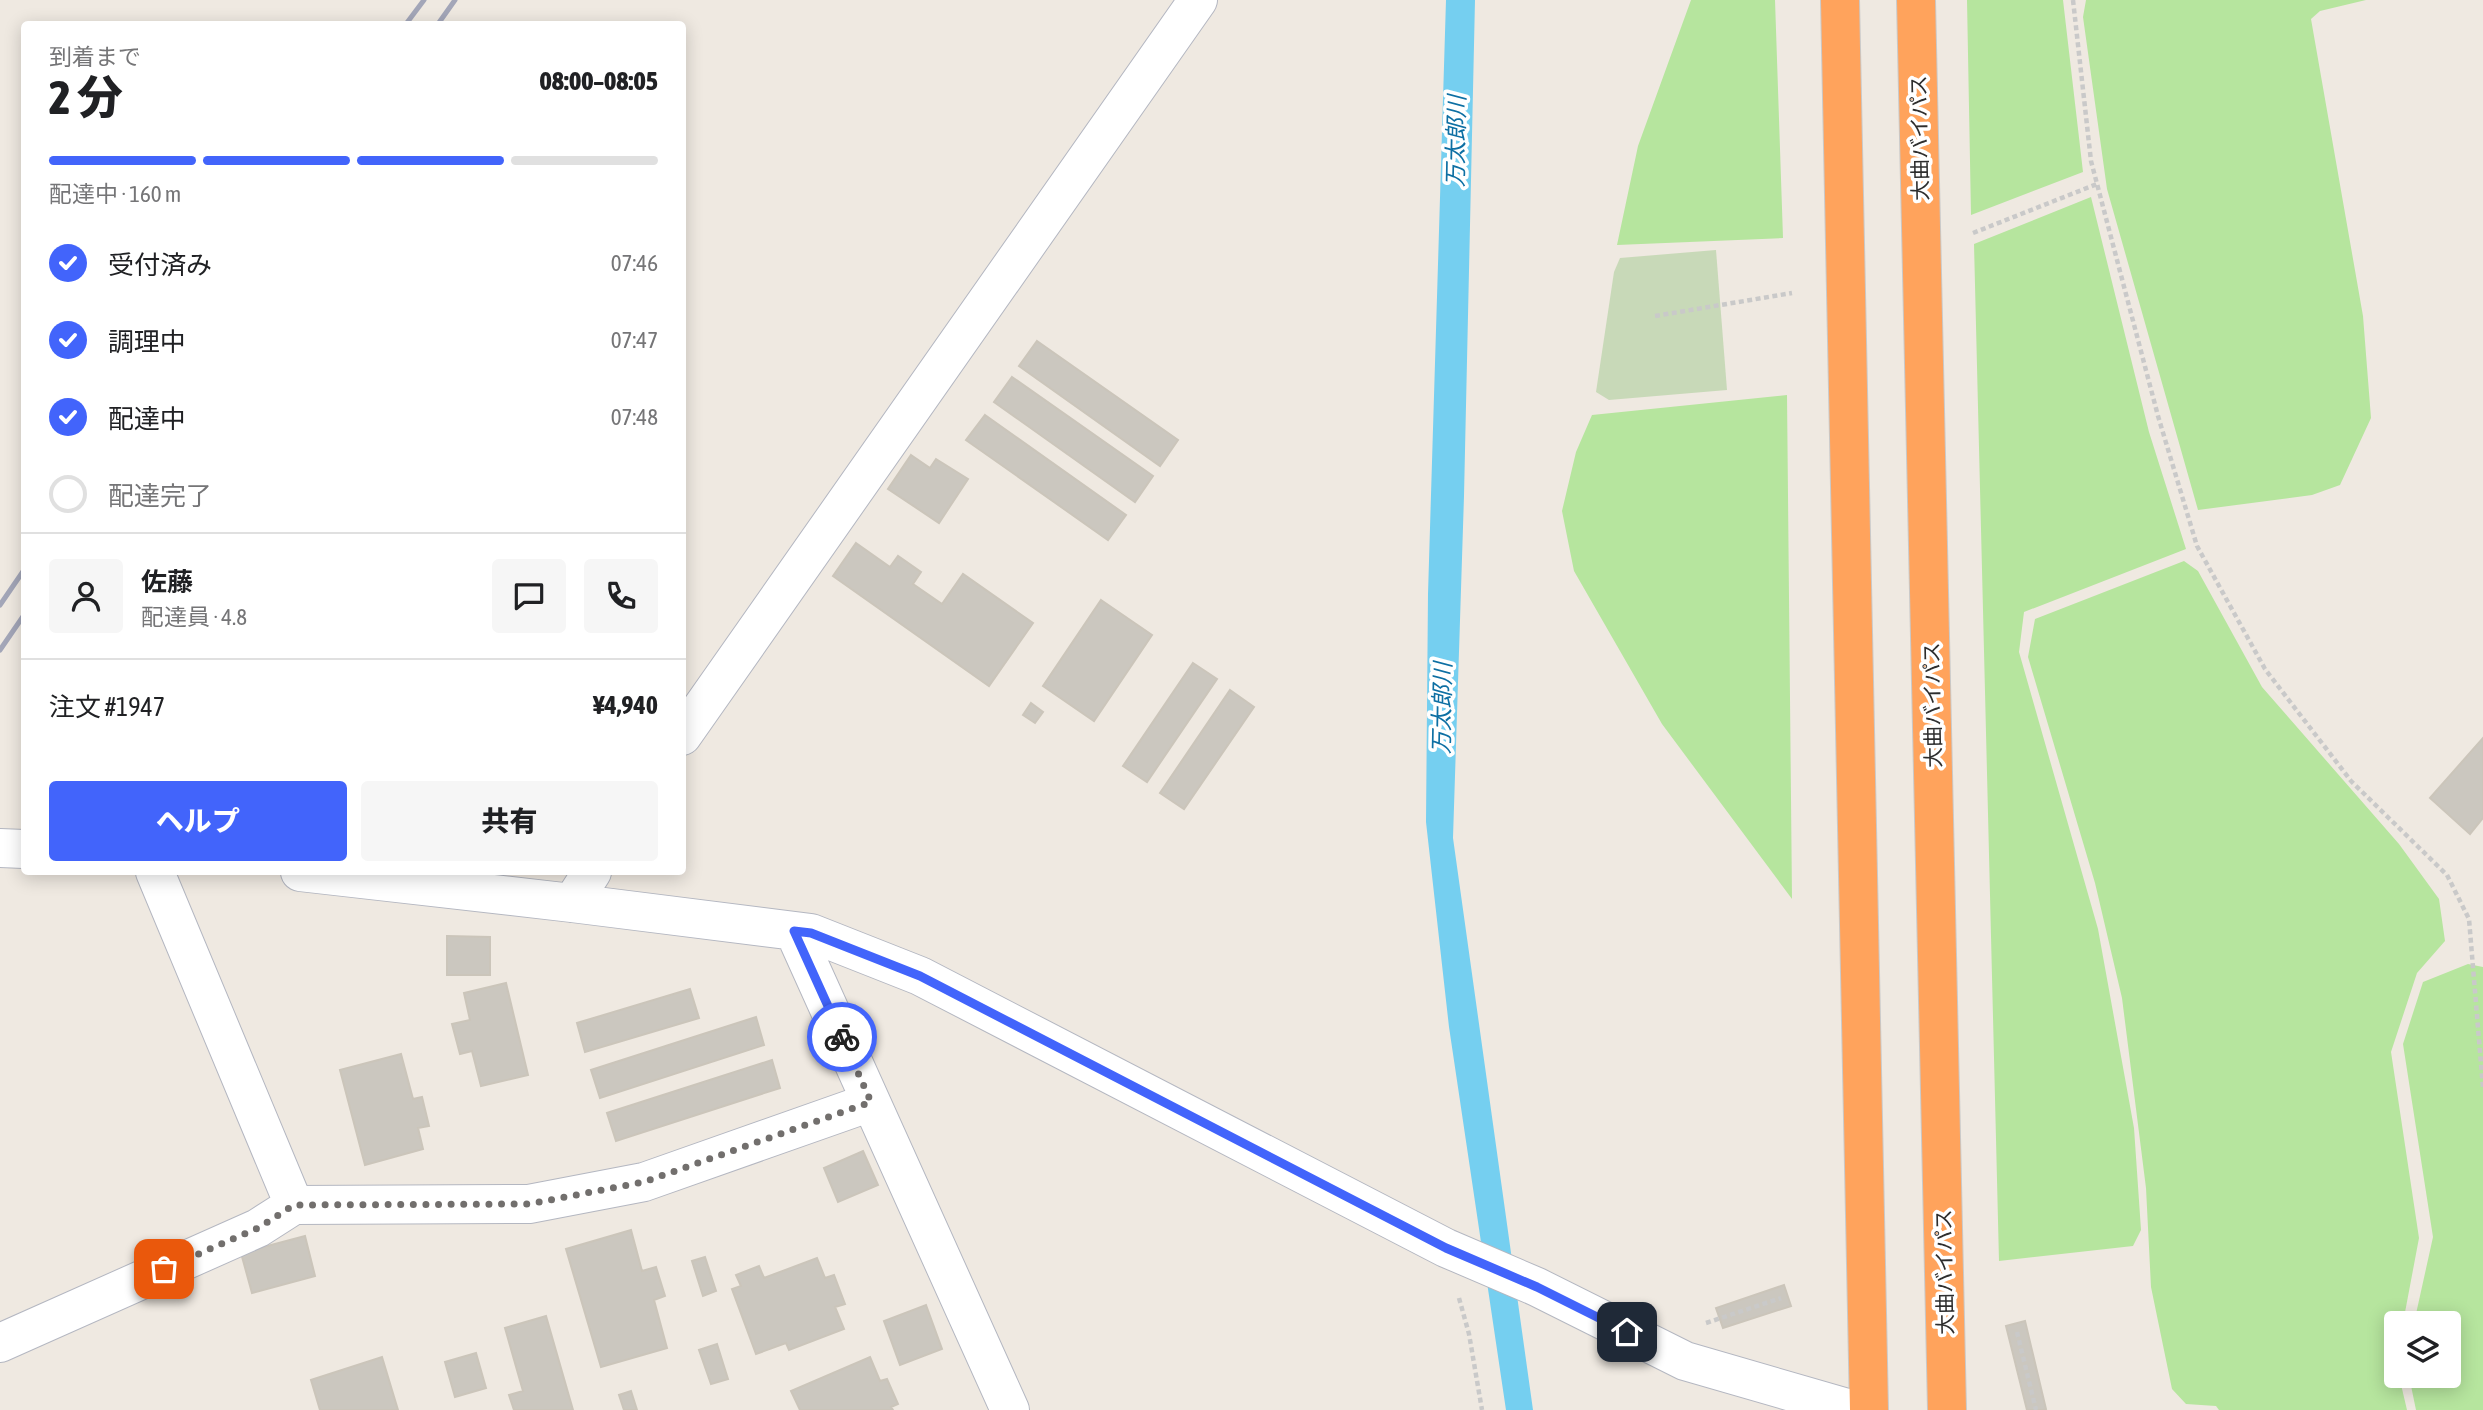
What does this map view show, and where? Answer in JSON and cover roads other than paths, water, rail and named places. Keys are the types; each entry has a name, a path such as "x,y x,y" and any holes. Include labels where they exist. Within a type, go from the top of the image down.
{"highway":[{"path":"1840,0 1869,1410"},
{"name":"大曲バイパス","path":"1916,0 1947,1410"}],"street":[{"path":"686,730 1198,0"},
{"path":"0,848 21,849"},
{"path":"156,875 294,1205"},
{"path":"356,875 582,887 811,933 920,976 1448,1249 1537,1287 1685,1361 1854,1410"},
{"path":"794,931 1010,1410"},
{"path":"0,1343 258,1228 294,1205 529,1204 644,1182 871,1102"}],"water":[{"name":"万太郎川","path":"1446,0 1475,0 1453,838 1533,1410 1506,1410 1449,1027 1426,822 1428,594"}],"railway":[{"path":"408,21 424,0"},
{"path":"440,21 455,0"},
{"path":"0,605 21,574"},
{"path":"0,650 21,619"}]}
